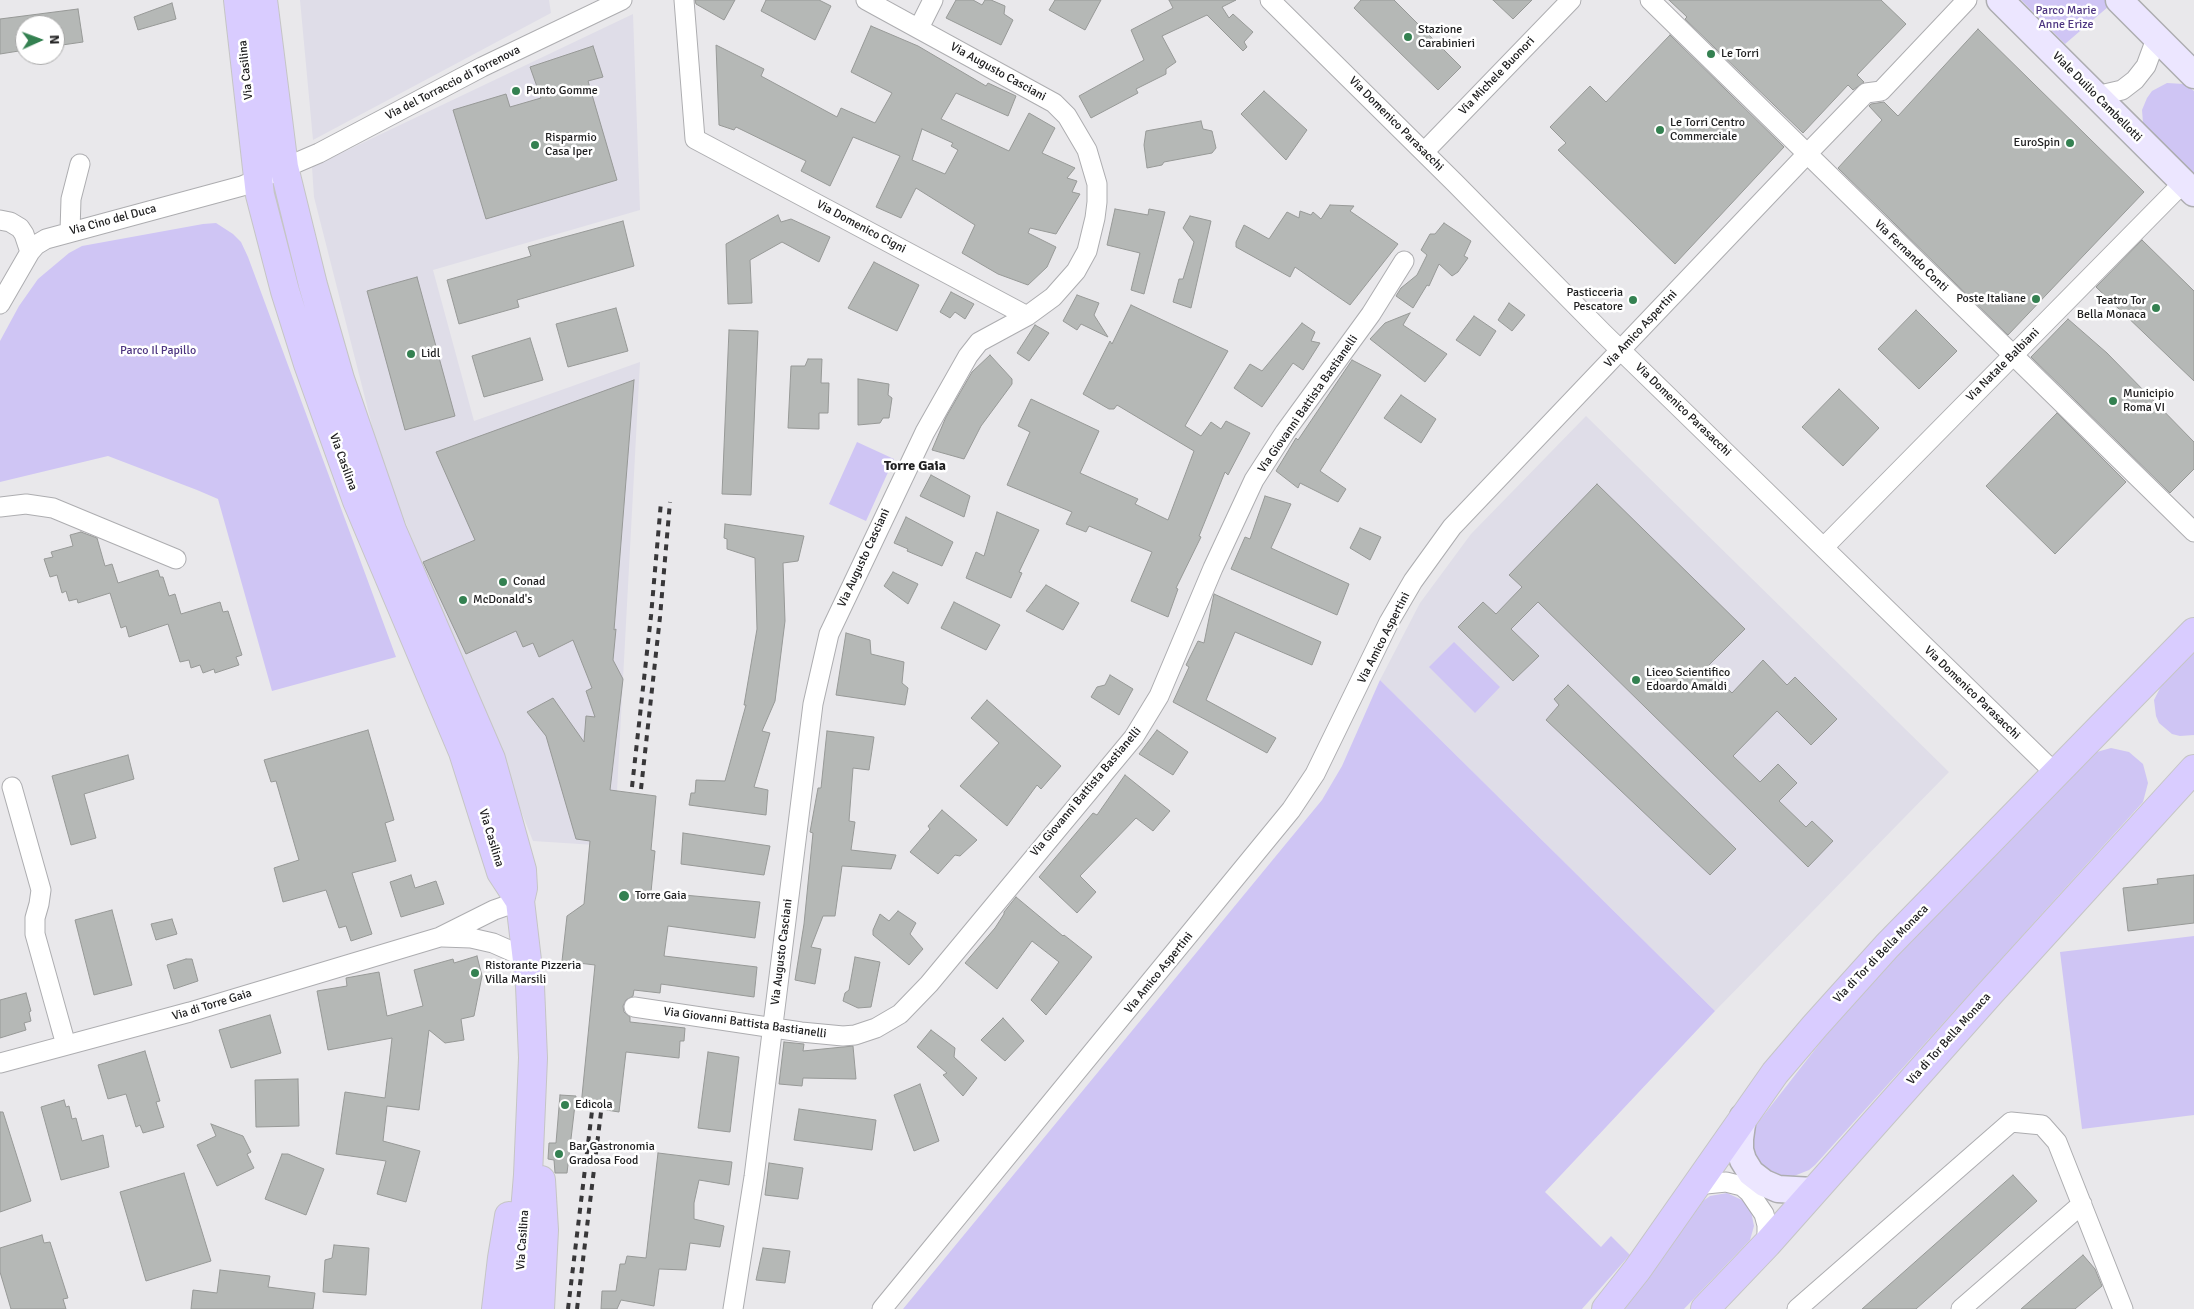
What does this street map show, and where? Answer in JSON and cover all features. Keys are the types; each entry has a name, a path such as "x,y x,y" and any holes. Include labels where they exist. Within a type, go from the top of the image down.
{"main road":[{"name":"Via Casilina","path":"238,0 258,179 263,209 285,291 349,481 377,552 463,752 501,872 520,901"},
{"name":"Via Casilina","path":"263,0 284,167 332,353 392,530 474,717 496,775 522,870 524,888 520,901 532,1020 532,1106 517,1309"},
{"name":"Viale Duilio Cambellotti","path":"2000,0 2189,188"},
{"path":"2119,0 2194,75"},
{"name":"Via di Tor di Bella Monaca","path":"1606,1309 1637,1270 1775,1073 1839,998 2194,632"},
{"name":"Via di Tor Bella Monaca","path":"1705,1309 1767,1244 2194,769"},
{"path":"496,1309 502,1258 520,1159 532,1106"},
{"path":"532,1106 544,1213 544,1268 540,1309"},
{"path":"1743,1117 1740,1150 1743,1160 1751,1173 1764,1183 1778,1189 1813,1191"}],"street":[{"name":"Via del Torraccio di Torrenova","path":"258,179 319,153 482,67 622,0"},
{"name":"Via Domenico Cigni","path":"684,0 695,139 1027,316"},
{"name":"Via Augusto Casciani","path":"733,1309 754,1177 813,704 830,634 925,432 968,356 979,342 1027,316 1058,291 1076,271 1087,251 1095,218 1097,184 1087,150 1067,116 1054,103 866,0"},
{"path":"919,28 933,0"},
{"name":"Via Domenico Parasacchi","path":"1270,0 1621,351 2056,774"},
{"name":"Via Michele Buonori","path":"1424,152 1571,0"},
{"name":"Via Fernando Conti","path":"1650,0 2194,532"},
{"name":"Via Amico Aspertini","path":"882,1309 1291,810 1315,774 1389,622 1413,581 1447,533 1806,154 1866,93 1880,91 1967,0"},
{"path":"2096,96 2118,92 2135,80 2146,66 2156,38"},
{"path":"70,231 70,208 80,164"},
{"name":"Via Cino del Duca","path":"0,304 30,252 36,245 46,239 232,189 258,179"},
{"name":"Via Natale Balbiani","path":"1824,547 2012,355 2189,188"},
{"path":"0,220 10,222 20,228 30,252"},
{"name":"Via Giovanni Battista Bastianelli","path":"634,1007 830,1035 855,1035 876,1028 900,1014 935,976 1129,743 1159,696 1217,559 1254,480 1285,432 1371,314 1404,261"},
{"path":"0,507 15,504 33,504 53,508 176,559"},
{"path":"12,787 41,890 40,904 35,918 35,934 66,1045"},
{"path":"440,936 494,910 520,901"},
{"path":"440,936 471,938 493,943 527,958"},
{"name":"Via di Torre Gaia","path":"0,1063 190,1012 440,936"},
{"path":"1797,1309 2011,1122 2042,1125 2057,1142 2082,1204 2119,1307"},
{"path":"1696,1185 1726,1182 1742,1186 1761,1206 1764,1214 1767,1244"},
{"path":"1961,1309 2082,1204"}],"shaded area":[{"path":"300,0 549,0 551,13 313,140"},
{"path":"633,14 640,210 433,270 474,421 640,362 617,791 611,846 533,841 381,461 314,197 312,167"},
{"path":"1586,416 1949,772 1715,1011 1380,680 1420,603 1471,534"}],"green space":[{"name":"Parco Marie Anne Erize","path":"2021,0 2116,0 2065,44"},
{"path":"2167,83 2184,84 2194,91 2194,177 2146,129 2143,123 2142,110 2147,98 2152,91"},
{"name":"Parco Il Papillo","path":"216,223 233,234 241,242 248,257 396,657 272,691 218,499 108,456 0,482 0,341 19,306 38,279 69,253 82,246"},
{"path":"857,442 894,459 866,521 829,504"},
{"path":"1454,642 1500,687 1475,713 1429,667"},
{"path":"2194,653 2194,735 2180,736 2172,734 2159,723 2154,700 2161,686"},
{"path":"1380,680 1715,1011 1545,1192 1601,1247 1611,1236 1630,1255 1582,1309 903,1309 1322,800 1342,766"},
{"path":"2111,748 2129,752 2143,764 2148,783 2143,802 1815,1165 1809,1170 1794,1176 1778,1175 1764,1168 1754,1152 1753,1133 1756,1125 1849,1006 2093,753"},
{"path":"2194,936 2194,1115 2082,1129 2060,952"},
{"path":"1727,1193 1742,1200 1751,1211 1754,1226 1750,1240 1684,1309 1624,1309 1703,1201 1710,1196"}],"building":[{"path":"695,0 735,0 724,20 696,4"},
{"path":"766,0 819,0 831,6 815,40 761,11"},
{"path":"956,0 973,0 982,5 985,0 991,0 1005,6 1004,14 1013,20 1001,45 946,18"},
{"path":"1055,0 1101,0 1085,30 1049,10"},
{"path":"1169,0 1236,0 1222,7 1229,18 1233,14 1253,32 1244,42 1247,47 1243,51 1207,15 1162,36 1176,62 1166,69 1166,74 1136,89 1138,93 1091,118 1079,96 1144,60 1131,30 1173,8"},
{"name":"Stazione Carabinieri","path":"1361,0 1394,0 1461,67 1438,90 1354,8"},
{"path":"1493,0 1532,0 1513,19"},
{"path":"1669,0 1881,0 1906,24 1857,75 1864,82 1853,90 1848,85 1803,133 1685,19 1687,17"},
{"path":"172,3 176,19 138,30 134,17"},
{"path":"78,9 83,42 65,45 65,15 31,15"},
{"path":"15,17 15,52 0,54 0,19"},
{"path":"871,26 918,46 986,86 988,83 1016,96 1008,116 956,93 941,119 1009,151 1029,113 1055,128 1042,153 1075,168 1067,178 1077,181 1072,192 1080,194 1056,234 1030,228 1028,233 1056,247 1047,267 1028,285 998,274 962,253 975,225 916,188 901,218 876,207 900,156 853,137 830,186 801,171 806,161 736,127 734,130 719,125 716,45 764,69 761,76 837,117 841,108 875,123 892,93 851,72","holes":["922,129 953,143 951,146 958,150 945,174 912,160"]},
{"path":"1978,29 2144,192 2008,335 1838,168 1882,120 1869,106 1871,104 1884,102 1898,116"},
{"path":"1670,35 1784,147 1675,264 1558,150 1566,143 1550,127 1590,86 1606,102"},
{"name":"Risparmio Casa Iper","path":"593,46 603,77 588,81 617,180 486,219 453,110 506,94 510,107 541,98 530,67"},
{"path":"1264,91 1307,130 1286,160 1241,114"},
{"path":"1201,121 1203,129 1212,131 1216,148 1212,153 1164,162 1162,165 1147,168 1144,145 1146,131"},
{"path":"1330,205 1354,206 1350,211 1398,244 1350,305 1295,267 1290,277 1236,247 1236,242 1244,225 1269,239 1287,212 1299,218 1300,211 1311,215 1313,212 1321,219"},
{"path":"1115,209 1148,215 1149,209 1165,212 1144,294 1131,290 1140,253 1107,245"},
{"path":"778,215 781,222 791,219 830,237 819,262 782,242 750,260 752,303 728,304 726,244"},
{"path":"1190,216 1211,221 1191,308 1173,302 1179,279 1183,279 1194,242 1183,228"},
{"path":"623,221 634,266 517,300 519,307 459,324 447,280 531,256 528,247"},
{"path":"1444,223 1471,241 1464,256 1468,258 1458,272 1452,276 1439,264 1429,286 1427,285 1413,308 1396,296 1401,288 1417,275 1427,255 1421,250 1430,234 1435,234"},
{"name":"Teatro Tor Bella Monaca","path":"2142,240 2194,291 2194,381 2096,287"},
{"path":"874,262 919,285 897,331 848,308"},
{"name":"Lidl","path":"417,277 455,416 405,430 367,291"},
{"path":"951,292 974,304 965,319 955,312 950,318 940,312"},
{"path":"1077,295 1099,303 1094,315 1108,337 1081,324 1077,330 1063,321"},
{"path":"1509,303 1525,315 1512,331 1498,320"},
{"path":"1131,305 1228,351 1185,426 1201,436 1211,422 1221,429 1226,421 1250,433 1228,475 1225,472 1199,536 1201,537 1176,588 1178,589 1168,617 1131,601 1152,552 1089,526 1086,532 1066,524 1072,512 1007,485 1030,432 1018,426 1031,399 1099,431 1080,473 1138,499 1135,504 1168,520 1194,451 1117,405 1114,409 1109,409 1083,394 1110,341 1112,344"},
{"path":"616,308 628,351 568,367 556,324"},
{"path":"1916,310 1957,351 1919,389 1878,349"},
{"path":"1410,313 1403,325 1447,354 1425,382 1370,339 1385,323"},
{"path":"1474,316 1496,331 1480,356 1456,340"},
{"name":"Municipio Roma VI","path":"2068,319 2107,353 2194,442 2194,469 2170,493 2031,357"},
{"path":"1302,323 1315,332 1311,341 1320,343 1303,370 1293,363 1262,407 1234,388 1250,364 1262,371"},
{"path":"1035,325 1049,333 1029,361 1017,353"},
{"path":"729,330 758,331 751,495 722,494"},
{"path":"530,338 543,380 484,397 472,356"},
{"path":"990,355 1012,379 1012,384 981,426 964,459 932,450 946,417 972,372"},
{"path":"808,359 822,359 821,383 829,383 828,413 819,413 819,429 788,428 791,366 805,366"},
{"path":"1352,360 1381,375 1320,471 1346,489 1338,502 1300,483 1298,488 1276,471 1296,438 1298,440"},
{"path":"858,379 889,384 888,395 892,398 889,418 883,418 880,423 858,425"},
{"path":"634,380 614,630 616,629 613,660 623,679 610,790 656,796 651,850 655,851 651,892 760,902 755,938 668,926 664,956 757,967 754,997 661,984 660,993 634,990 633,996 626,1000 623,1006 624,1012 630,1017 630,1022 685,1028 684,1041 680,1041 679,1058 626,1052 619,1112 581,1106 595,965 562,961 567,916 584,904 590,841 576,839 546,736 527,712 553,698 584,742 586,716 595,717 586,691 592,688 573,640 539,657 533,643 523,647 516,631 466,654 423,562 475,540 436,452"},
{"path":"1839,389 1879,428 1843,466 1802,427"},
{"path":"1401,395 1436,419 1421,443 1384,418"},
{"path":"2057,413 2126,482 2055,554 1986,486"},
{"path":"931,475 970,496 964,517 920,496"},
{"name":"Liceo Scientifico Edoardo Amaldi","path":"1597,484 1745,629 1706,668 1732,693 1763,660 1787,685 1795,677 1837,719 1811,745 1777,711 1733,756 1760,782 1778,764 1797,783 1779,801 1806,827 1812,821 1833,841 1808,867 1538,602 1511,629 1539,656 1513,681 1458,627 1483,602 1496,614 1522,587 1509,575"},
{"path":"1265,496 1291,504 1271,548 1349,584 1337,615 1231,569 1245,537 1250,539"},
{"path":"997,512 1039,530 1019,572 1022,573 1011,598 966,578 976,552 984,556"},
{"path":"906,517 953,542 942,566 907,551 908,549 894,543"},
{"path":"725,524 804,536 798,561 783,563 785,621 775,701 762,731 770,733 754,787 768,790 766,815 689,805 691,793 695,793 696,780 725,781 746,705 744,705 757,629 755,558 727,549 727,539 724,538"},
{"path":"1360,528 1381,537 1370,560 1350,548"},
{"path":"81,532 97,538 105,566 112,564 118,583 158,570 160,577 163,577 169,596 175,594 181,614 220,602 223,612 228,611 242,655 236,657 239,665 215,673 214,669 203,673 200,665 191,668 189,660 180,662 168,624 129,637 126,626 121,628 110,593 78,603 77,599 69,601 66,591 62,593 57,575 50,577 44,559 53,557 51,552 73,546 70,535"},
{"path":"893,572 918,584 908,604 884,586"},
{"path":"1046,585 1079,603 1063,630 1026,611"},
{"path":"1214,594 1321,642 1312,665 1235,632 1206,700 1276,738 1267,753 1173,702 1189,667 1186,665 1198,641 1204,643"},
{"path":"954,602 1000,625 986,650 941,628"},
{"path":"846,633 870,640 871,654 904,662 902,683 908,688 905,705 836,695"},
{"path":"1110,675 1133,689 1119,715 1091,697 1097,687 1105,685"},
{"path":"1568,685 1736,849 1710,875 1546,720 1559,705 1554,699"},
{"path":"987,700 1061,766 1041,789 1037,785 1007,826 960,786 999,743 971,718"},
{"path":"368,730 394,820 385,823 396,861 352,873 372,934 351,941 346,926 339,928 326,890 283,902 274,868 299,860 276,781 271,782 264,760"},
{"path":"1157,730 1188,752 1173,775 1139,754"},
{"path":"827,731 874,737 869,770 853,768 849,821 855,822 851,850 896,855 891,869 842,866 835,916 823,916 811,947 821,949 815,984 795,980 804,924 813,833 810,832 818,788 821,788"},
{"path":"128,755 134,779 84,794 96,838 71,845 52,776"},
{"path":"1125,775 1170,811 1153,831 1136,818 1080,876 1096,892 1077,913 1039,877 1093,813 1097,815"},
{"path":"942,810 977,840 960,856 955,855 938,874 910,852 930,829 928,826"},
{"path":"683,833 770,846 764,875 681,864"},
{"path":"411,875 415,888 436,881 444,904 401,917 390,882"},
{"path":"2194,875 2194,923 2128,931 2123,888 2158,884 2157,879"},
{"path":"1016,897 1092,957 1046,1015 1031,1000 1059,962 1032,941 997,989 965,963 995,928 1004,912"},
{"path":"112,910 132,985 94,995 75,920"},
{"path":"898,911 916,923 910,934 923,949 909,965 873,935 873,930 880,914 889,921"},
{"path":"172,919 177,934 156,940 151,924"},
{"path":"477,956 482,976 474,1016 461,1019 464,1040 445,1043 429,1030 419,1110 387,1106 383,1141 420,1151 406,1202 377,1194 386,1161 336,1154 345,1092 385,1098 392,1038 328,1050 317,991 347,986 346,978 379,972 387,1016 423,1006 414,970 453,959 454,963"},
{"path":"855,957 880,962 871,1007 858,1008 843,1001 845,993 849,990"},
{"path":"192,959 198,981 174,989 167,965"},
{"path":"26,993 31,1011 29,1012 31,1021 24,1023 26,1030 0,1038 0,1000"},
{"path":"270,1015 281,1053 231,1068 219,1030"},
{"path":"1003,1018 1024,1041 1005,1061 981,1040"},
{"path":"931,1030 955,1048 954,1057 977,1078 963,1096 943,1075 947,1073 917,1047"},
{"path":"784,1042 804,1044 803,1051 853,1046 856,1079 803,1078 802,1086 779,1084"},
{"path":"145,1051 160,1101 156,1102 164,1127 143,1133 140,1125 136,1127 126,1094 108,1099 98,1065"},
{"path":"708,1052 739,1057 730,1132 698,1128"},
{"path":"298,1079 299,1126 256,1127 255,1080"},
{"path":"920,1084 939,1141 914,1151 894,1095"},
{"path":"560,1095 576,1096 567,1173 555,1173 554,1160 548,1159 549,1143 556,1143"},
{"path":"64,1100 66,1107 69,1106 72,1119 76,1118 82,1141 103,1135 109,1167 61,1180 41,1107"},
{"path":"799,1109 876,1120 872,1150 794,1140"},
{"path":"0,1112 3,1112 31,1201 0,1212"},
{"path":"211,1124 243,1136 251,1152 247,1154 254,1168 217,1186 197,1145 216,1136"},
{"path":"658,1153 732,1162 729,1185 699,1180 694,1203 694,1219 724,1226 720,1247 690,1243 686,1270 659,1269 654,1306 621,1300 617,1309 601,1309 602,1291 616,1291 620,1264 625,1264 627,1256 646,1258"},
{"path":"282,1154 288,1154 324,1169 306,1215 265,1199"},
{"path":"769,1163 803,1168 798,1199 765,1195"},
{"path":"184,1173 211,1261 146,1281 120,1192"},
{"path":"2013,1175 2037,1201 1916,1309 1862,1309"},
{"path":"42,1235 44,1243 50,1242 68,1298 63,1299 66,1309 11,1309 0,1272 0,1248"},
{"path":"334,1245 369,1248 366,1295 323,1292 325,1260 332,1258"},
{"path":"763,1248 790,1251 785,1283 756,1280"},
{"path":"2083,1255 2095,1269 2102,1286 2075,1309 2021,1309"},
{"path":"220,1270 270,1276 268,1287 315,1293 313,1309 191,1309 193,1290 217,1293"}],"railway":[{"path":"632,787 651,616 661,502"},
{"path":"641,789 660,617 670,502"},
{"path":"568,1309 592,1111"},
{"path":"577,1309 601,1112"}],"place":[{"name":"Stazione Carabinieri","path":"1408,37"},
{"name":"Le Torri","path":"1711,54"},
{"name":"Punto Gomme","path":"516,91"},
{"name":"Le Torri Centro Commerciale","path":"1660,130"},
{"name":"EuroSpin","path":"2070,143"},
{"name":"Risparmio Casa Iper","path":"535,145"},
{"name":"Poste Italiane","path":"2036,299"},
{"name":"Pasticceria Pescatore","path":"1633,300"},
{"name":"Teatro Tor Bella Monaca","path":"2156,308"},
{"name":"Lidl","path":"411,354"},
{"name":"Municipio Roma VI","path":"2113,401"},
{"name":"Conad","path":"503,582"},
{"name":"McDonald's","path":"463,600"},
{"name":"Liceo Scientifico Edoardo Amaldi","path":"1636,680"},
{"name":"Torre Gaia","path":"624,896"},
{"name":"Ristorante Pizzeria Villa Marsili","path":"475,973"},
{"name":"Edicola","path":"565,1105"},
{"name":"Bar Gastronomia Gradosa Food","path":"559,1154"}],"district":[{"name":"Torre Gaia","path":"915,466"}]}
